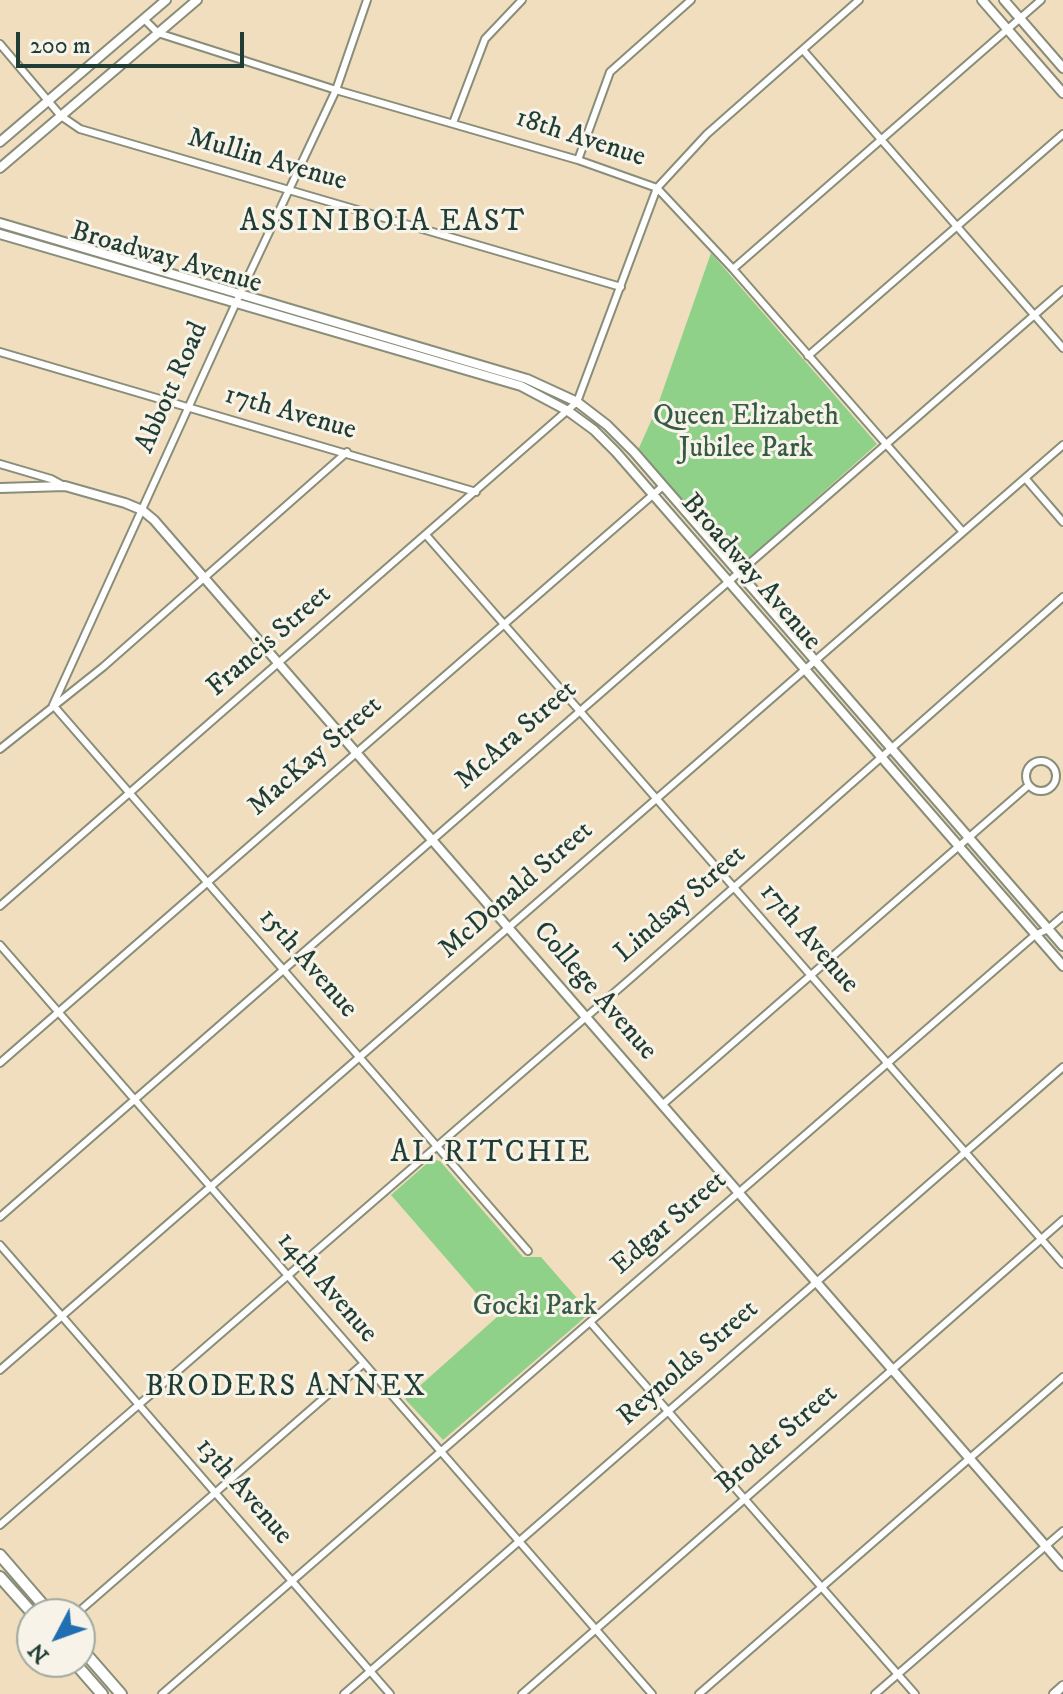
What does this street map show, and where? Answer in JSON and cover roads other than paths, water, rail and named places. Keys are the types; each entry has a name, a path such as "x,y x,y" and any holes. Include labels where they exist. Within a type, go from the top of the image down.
{"main road":[{"path":"0,1555 37,1598"},
{"path":"0,1577 19,1598"},
{"path":"96,1665 121,1694"},
{"path":"88,1678 102,1694"}],"street":[{"path":"0,142 166,0"},
{"path":"0,168 197,0"},
{"name":"Abbott Road","path":"53,705 187,408 336,90 367,0"},
{"path":"453,123 485,39 522,0"},
{"path":"578,160 610,72 681,3 691,0"},
{"path":"577,402 657,188 707,134 859,0"},
{"path":"982,0 1063,93"},
{"path":"1004,0 1063,68"},
{"path":"733,269 1041,0"},
{"name":"18th Avenue","path":"144,19 158,33 336,90 578,160 657,188 733,269 963,532"},
{"path":"0,44 48,101"},
{"path":"803,50 1063,348"},
{"name":"Mullin Avenue","path":"48,101 61,116 80,129 621,287"},
{"path":"808,356 1063,134"},
{"name":"Broadway Avenue","path":"0,223 521,386 568,411 616,452 1063,966"},
{"name":"Broadway Avenue","path":"0,234 527,379 577,402 607,425 663,486 1063,946"},
{"name":"McAra Street","path":"0,1217 1063,290"},
{"name":"17th Avenue","path":"0,352 476,492"},
{"name":"Francis Street","path":"0,906 577,402"},
{"name":"McDonald Street","path":"0,1370 1063,445"},
{"path":"0,749 103,667 347,452"},
{"name":"College Avenue","path":"0,464 142,510 204,577 1063,1566"},
{"path":"1025,478 1063,522"},
{"name":"College Avenue","path":"0,488 65,486"},
{"name":"MacKay Street","path":"0,1063 663,486"},
{"name":"17th Avenue","path":"426,535 1063,1264"},
{"name":"Lindsay Street","path":"0,1525 734,888 1063,597"},
{"name":"15th Avenue","path":"53,705 528,1251"},
{"path":"1046,761 1054,768 1056,779 1051,788 1041,791 1029,785 1025,775 1034,762 1046,761"},
{"path":"662,1105 1029,785"},
{"name":"Edgar Street","path":"162,1694 1035,935 1063,916"},
{"name":"14th Avenue","path":"0,945 652,1694"},
{"name":"Reynolds Street","path":"344,1694 1063,1067"},
{"name":"Broder Street","path":"522,1694 1063,1220"},
{"name":"13th Avenue","path":"0,1245 390,1694"},
{"path":"590,1322 915,1694"},
{"path":"94,1598 363,1364"},
{"path":"699,1694 1063,1377"},
{"path":"875,1694 1063,1531"},
{"path":"1054,1694 1063,1686"}],"district":[{"name":"ASSINIBOIA EAST","path":"383,224"},
{"name":"AL RITCHIE","path":"491,1155"},
{"name":"BRODERS ANNEX","path":"286,1389"}],"park label":[{"name":"Queen Elizabeth Jubilee Park","path":"746,434"},
{"name":"Gocki Park","path":"535,1308"}]}
